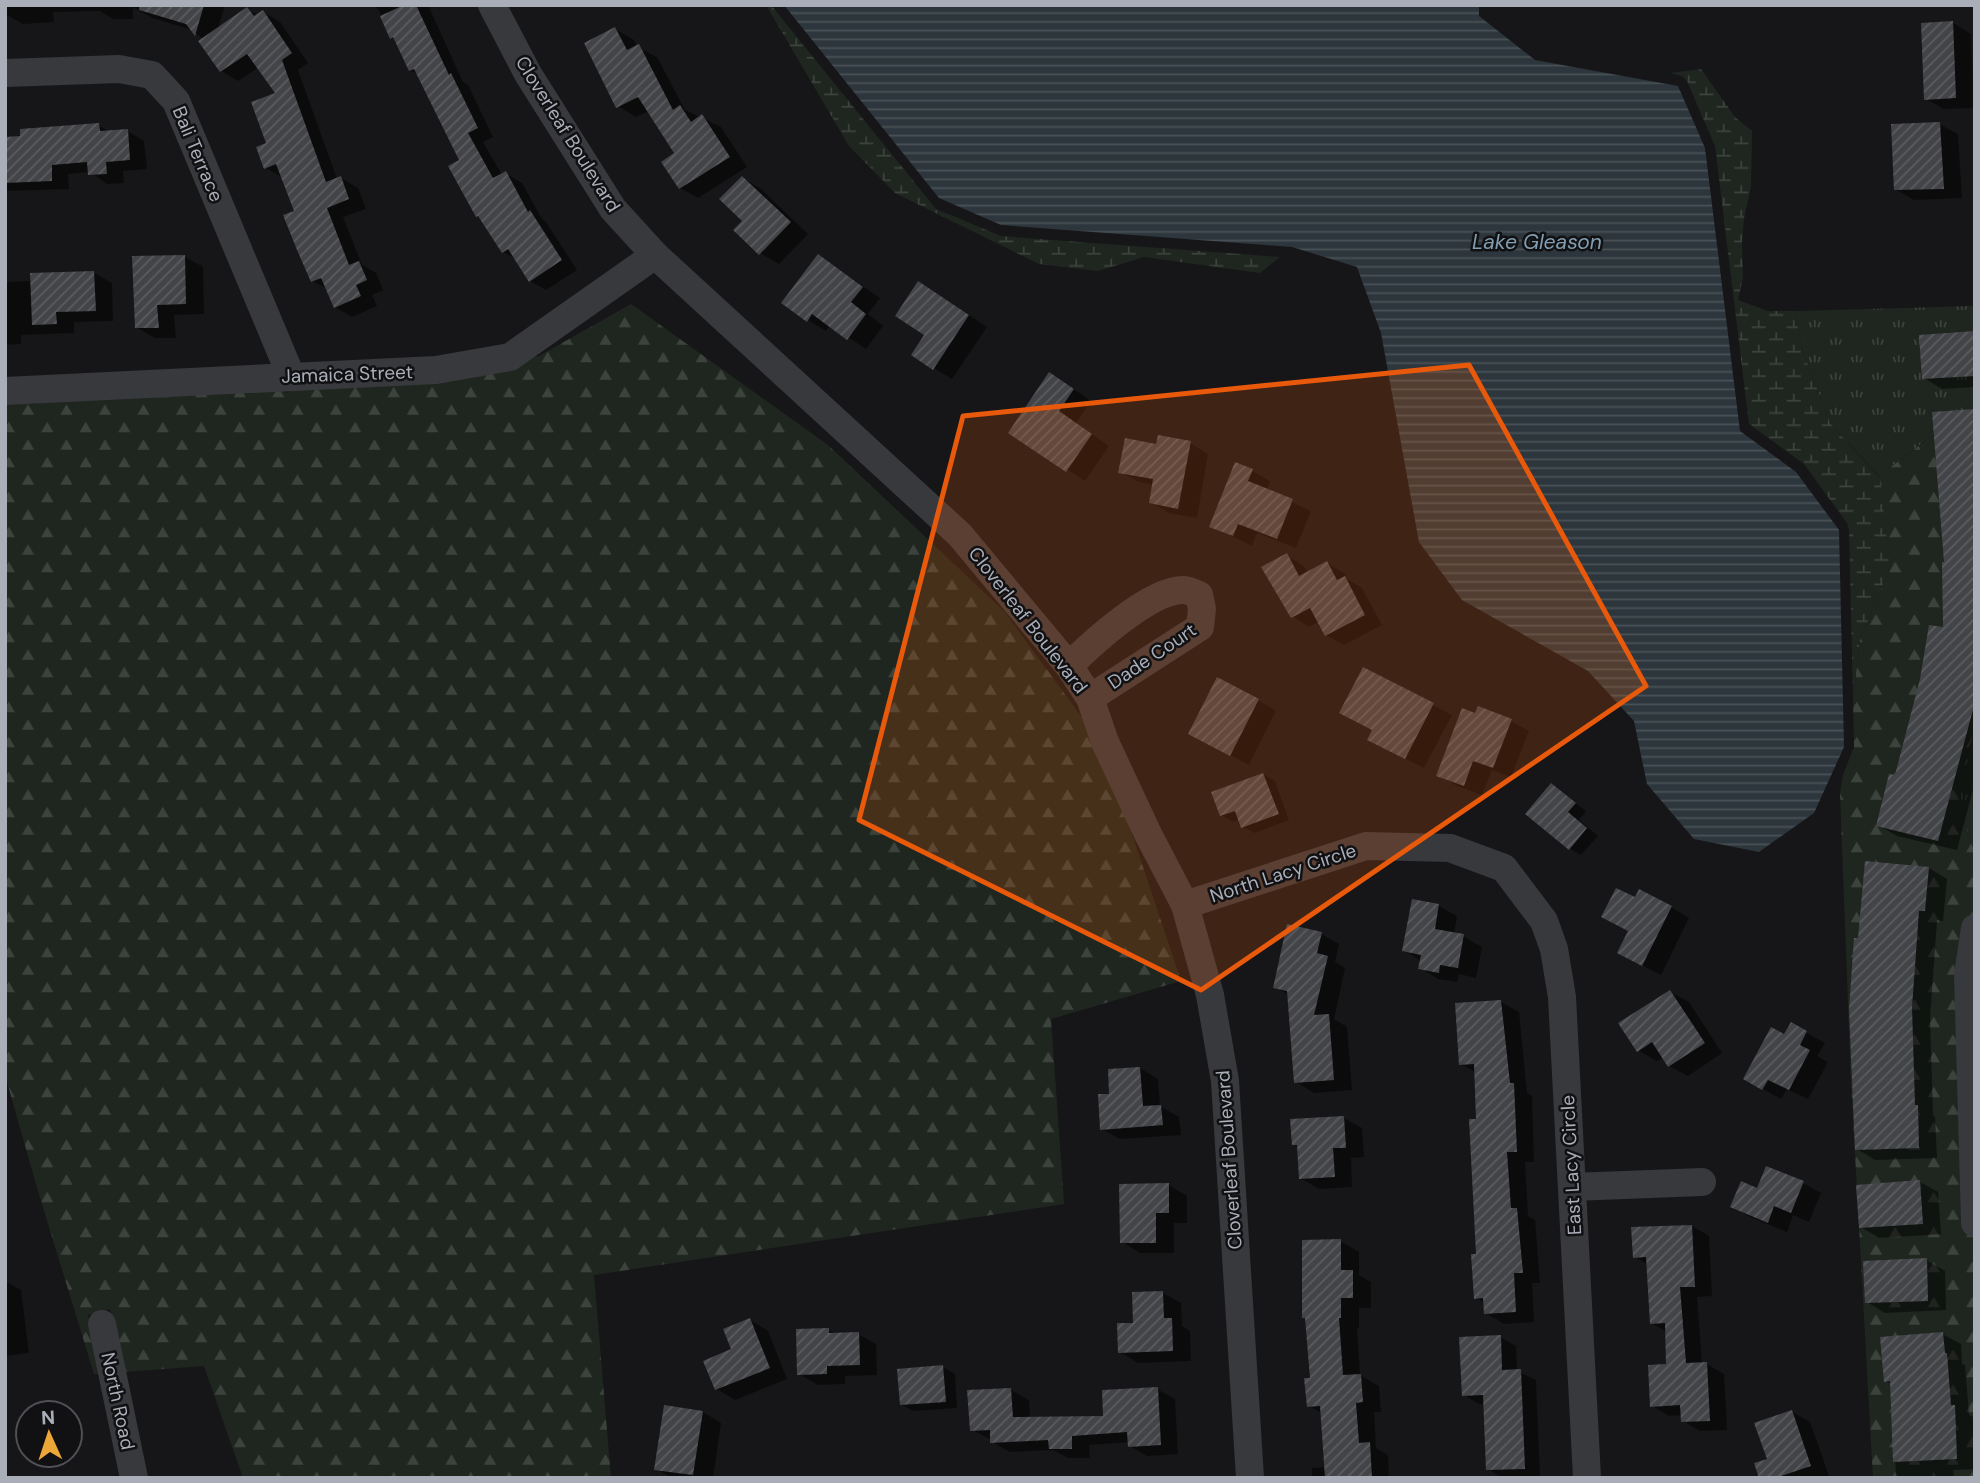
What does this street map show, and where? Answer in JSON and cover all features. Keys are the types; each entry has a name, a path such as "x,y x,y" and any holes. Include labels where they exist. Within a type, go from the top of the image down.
{"street":[{"name":"Cloverleaf Boulevard","path":"492,5 528,74 612,209 655,255 960,535 1069,666 1090,698 1105,742 1148,835 1185,905 1210,995 1224,1081 1250,1478"},
{"name":"Bali Terrace","path":"5,73 119,69 152,75 176,101 291,376"},
{"name":"Jamaica Street","path":"5,391 436,370 510,356 655,255"},
{"name":"Dade Court","path":"1069,666 1095,640 1152,600 1186,590 1199,595 1202,609 1200,626 1090,698"},
{"name":"North Lacy Circle","path":"1185,905 1366,846 1450,848 1504,868"},
{"name":"East Lacy Circle","path":"1504,868 1544,921 1554,949 1562,998 1587,1478"},
{"path":"1975,928 1968,974 1975,1223"},
{"path":"1572,1187 1702,1182"},
{"name":"North Road","path":"102,1324 134,1478"}],"highlighted area":[{"path":"1469,365 1646,686 1201,990 859,820 963,416"}],"green space":[{"path":"766,5 771,5 936,209 1001,236 1280,257 1260,273 1144,257 1098,271 1039,264 895,193 849,146"},
{"path":"1701,69 1735,117 1752,131 1751,187 1744,218 1743,277 1738,300 1768,311 1795,311 1802,349 1830,423 1880,478 1890,567 1860,640 1853,697 1847,523 1804,464 1749,424 1715,146 1687,81 1682,76 1670,73"},
{"path":"631,304 828,445 1004,611 1086,723 1123,807 1181,981 1051,1019 1064,1204 594,1275 611,1478 243,1478 204,1366 124,1372 110,1309 88,1315 100,1374 94,1374 5,1075 5,405 284,389 286,393 294,389 539,356"},
{"path":"1975,306 1975,412 1926,440 1879,476 1830,423 1802,349 1795,311"},
{"path":"1975,412 1975,731 1962,777 1961,806 1975,852 1975,1478 1873,1478 1851,1082 1840,793 1843,775 1854,747 1853,697 1860,640 1890,567 1879,476 1945,426"},
{"path":"1975,731 1975,852 1964,821 1961,792 1965,763"}],"water":[{"name":"Lake Gleason","path":"784,5 1479,5 1479,16 1535,60 1678,86 1705,148 1740,431 1796,472 1839,530 1844,747 1814,813 1759,852 1694,839 1647,784 1634,721 1588,671 1462,600 1419,542 1381,333 1357,267 1292,247 1001,225 939,198"}],"building":[{"path":"140,5 204,5 195,36 186,24 139,10"},
{"path":"404,5 416,5 449,75 451,73 478,128 468,133 493,178 506,171 528,212 530,210 562,260 529,282 508,249 502,253 478,216 476,217 448,166 459,160 414,69 409,71 393,37 390,39 380,16"},
{"path":"247,7 254,16 263,10 292,53 282,60 326,182 341,176 349,199 327,208 349,265 359,261 367,280 356,285 361,296 334,308 321,278 311,282 297,250 283,215 294,211 276,164 264,169 256,147 266,143 251,102 275,93 247,54 220,72 198,41"},
{"path":"1953,21 1956,98 1924,100 1921,23"},
{"path":"615,27 627,50 639,44 673,110 680,105 691,122 702,114 730,157 679,189 661,162 674,153 638,97 616,108 584,43"},
{"path":"1940,122 1944,189 1894,190 1891,124"},
{"path":"99,123 100,131 128,129 130,160 106,162 107,174 88,175 87,162 52,165 52,181 5,183 5,137 20,136 20,129"},
{"path":"742,176 791,222 759,255 733,230 742,221 719,199"},
{"path":"818,254 863,287 851,302 866,314 847,340 812,314 807,322 781,303"},
{"path":"185,255 186,304 157,305 159,328 135,328 132,256"},
{"path":"94,271 96,311 56,312 57,324 32,325 30,273"},
{"path":"918,281 969,315 933,370 911,355 924,335 895,316"},
{"path":"1975,331 1975,376 1922,379 1919,335"},
{"path":"1049,372 1074,389 1059,411 1092,434 1066,472 1008,433"},
{"path":"1975,409 1975,702 1938,841 1876,826 1889,774 1895,775 1920,679 1929,625 1943,627 1944,562 1932,412"},
{"path":"1158,435 1191,441 1178,509 1149,503 1153,479 1118,473 1125,438 1156,444"},
{"path":"1235,462 1253,469 1248,481 1293,499 1277,539 1238,524 1233,536 1209,527"},
{"path":"1287,553 1299,576 1327,561 1337,580 1345,576 1365,615 1325,636 1310,608 1291,618 1261,567"},
{"path":"1363,667 1434,703 1405,759 1367,740 1372,730 1339,713"},
{"path":"1217,677 1259,699 1230,756 1188,734"},
{"path":"1478,706 1512,719 1493,768 1473,761 1464,786 1436,776 1462,708 1475,713"},
{"path":"1263,773 1279,814 1241,828 1235,811 1220,816 1211,792"},
{"path":"1551,783 1576,803 1568,812 1587,828 1569,850 1525,814"},
{"path":"1865,861 1929,867 1925,911 1919,911 1912,1007 1919,1148 1855,1150 1849,1009 1854,938 1858,938"},
{"path":"1616,888 1635,897 1639,889 1672,906 1642,966 1617,953 1628,931 1601,917"},
{"path":"1412,899 1439,904 1435,929 1464,934 1458,968 1440,965 1439,973 1418,969 1421,955 1402,951"},
{"path":"1287,924 1322,932 1317,953 1328,956 1314,1015 1329,1014 1334,1080 1294,1083 1287,991 1273,988"},
{"path":"1670,990 1705,1043 1668,1067 1652,1042 1637,1052 1618,1023"},
{"path":"1501,1000 1510,1083 1514,1083 1517,1152 1507,1152 1511,1208 1517,1208 1523,1273 1514,1273 1516,1312 1484,1314 1483,1298 1474,1299 1471,1254 1476,1254 1469,1119 1476,1119 1474,1064 1459,1065 1455,1003"},
{"path":"1791,1022 1807,1031 1800,1045 1810,1050 1789,1090 1768,1080 1762,1090 1743,1079 1771,1027 1784,1034"},
{"path":"1140,1067 1143,1106 1161,1105 1163,1125 1100,1130 1098,1094 1109,1094 1108,1069"},
{"path":"1344,1116 1346,1148 1333,1148 1335,1177 1299,1179 1297,1145 1292,1145 1290,1119"},
{"path":"1766,1166 1804,1181 1791,1213 1774,1206 1768,1223 1730,1207 1741,1181 1757,1188"},
{"path":"1920,1180 1923,1224 1859,1228 1856,1185"},
{"path":"1169,1183 1169,1213 1156,1213 1156,1243 1120,1243 1119,1184"},
{"path":"1692,1225 1695,1287 1680,1287 1686,1363 1707,1362 1710,1421 1681,1422 1680,1405 1650,1407 1648,1365 1666,1364 1665,1323 1650,1324 1646,1257 1633,1258 1631,1227"},
{"path":"1341,1239 1341,1270 1353,1270 1353,1298 1341,1298 1339,1318 1343,1375 1361,1374 1363,1402 1356,1403 1359,1443 1370,1442 1372,1478 1325,1478 1320,1406 1307,1407 1304,1378 1310,1378 1305,1318 1302,1318 1302,1240"},
{"path":"1927,1258 1928,1301 1865,1303 1863,1261"},
{"path":"1163,1291 1164,1318 1172,1318 1173,1351 1118,1353 1117,1323 1133,1323 1132,1292"},
{"path":"750,1318 770,1368 715,1390 703,1361 731,1349 723,1329"},
{"path":"829,1328 829,1333 859,1332 860,1365 827,1366 827,1374 797,1375 796,1329"},
{"path":"1943,1332 1951,1405 1955,1405 1957,1459 1893,1462 1890,1381 1884,1382 1880,1337"},
{"path":"1501,1335 1502,1370 1521,1369 1525,1469 1486,1470 1483,1395 1462,1396 1459,1337"},
{"path":"943,1365 946,1402 900,1405 897,1369"},
{"path":"1158,1387 1161,1445 1128,1447 1127,1432 1072,1436 1072,1449 1049,1449 1048,1440 990,1443 990,1430 970,1431 967,1390 1011,1388 1013,1417 1103,1416 1102,1390"},
{"path":"664,1405 703,1411 693,1475 654,1470"},
{"path":"1792,1410 1811,1466 1775,1478 1759,1478 1754,1463 1767,1459 1754,1423"}]}
